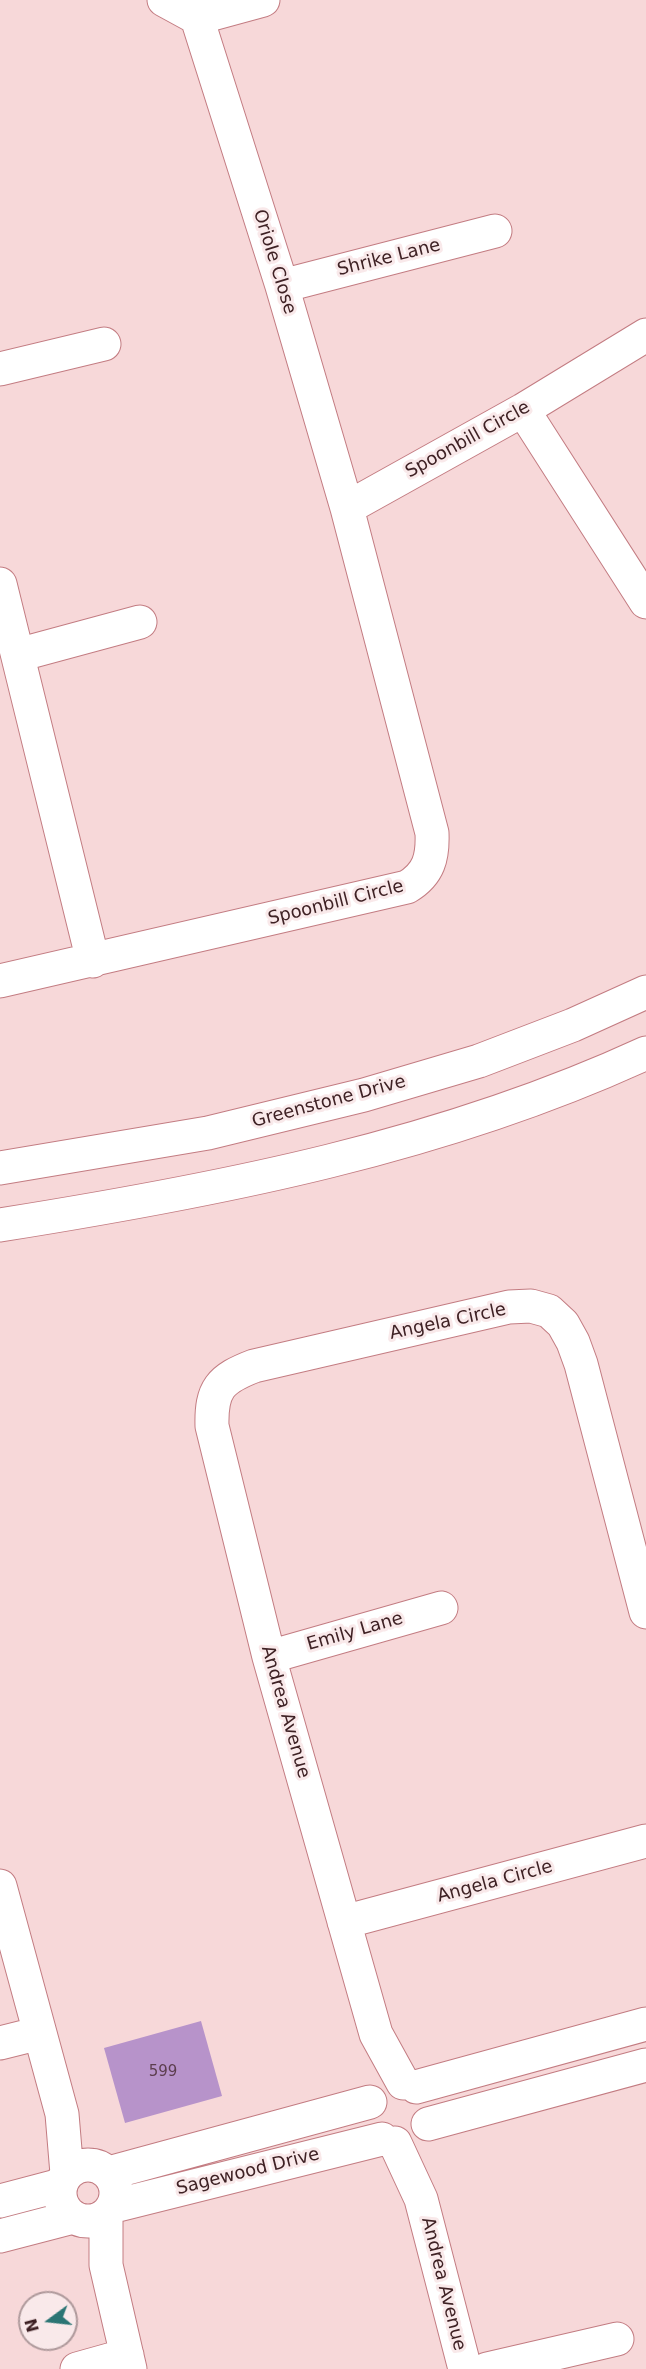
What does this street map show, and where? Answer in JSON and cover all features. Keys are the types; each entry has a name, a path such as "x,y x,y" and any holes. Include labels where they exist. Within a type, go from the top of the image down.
{"street":[{"path":"164,0 197,18 263,0"},
{"name":"Oriole Close","path":"197,18 282,286 346,508"},
{"name":"Shrike Lane","path":"282,286 495,231"},
{"name":"Spoonbill Circle","path":"0,981 407,886 420,879 433,851 432,832 346,508 523,410 646,335"},
{"path":"0,369 104,344"},
{"path":"523,410 646,602"},
{"path":"0,584 93,961"},
{"path":"18,655 140,622"},
{"name":"Greenstone Drive","path":"0,1168 208,1132 364,1095 479,1061 573,1025 646,992"},
{"path":"0,1225 118,1205 306,1166 425,1136 578,1084 646,1053"},
{"name":"Angela Circle","path":"218,1388 231,1375 254,1366 510,1307 531,1306 549,1311 563,1324 581,1364 646,1612"},
{"name":"Andrea Avenue","path":"218,1388 211,1406 212,1426 269,1657 392,2091 425,2097 429,2110 406,2135 465,2369"},
{"name":"Emily Lane","path":"269,1657 441,1608"},
{"name":"Angela Circle","path":"344,1922 646,1841"},
{"path":"0,1886 62,2114 82,2174"},
{"name":"Sagewood Drive","path":"0,2201 82,2174 646,2024"},
{"path":"0,2043 40,2033"},
{"name":"Sagewood Drive","path":"0,2236 94,2215 406,2135 646,2065"},
{"path":"392,2091 368,2116 373,2129 406,2135"},
{"path":"82,2174 115,2183 117,2195 94,2215"},
{"path":"82,2174 60,2197 65,2208 94,2215"},
{"path":"77,2369 128,2362 94,2215"},
{"path":"488,2369 617,2339"}],"building":[{"path":"201,2021 222,2096 125,2123 104,2048"}]}
